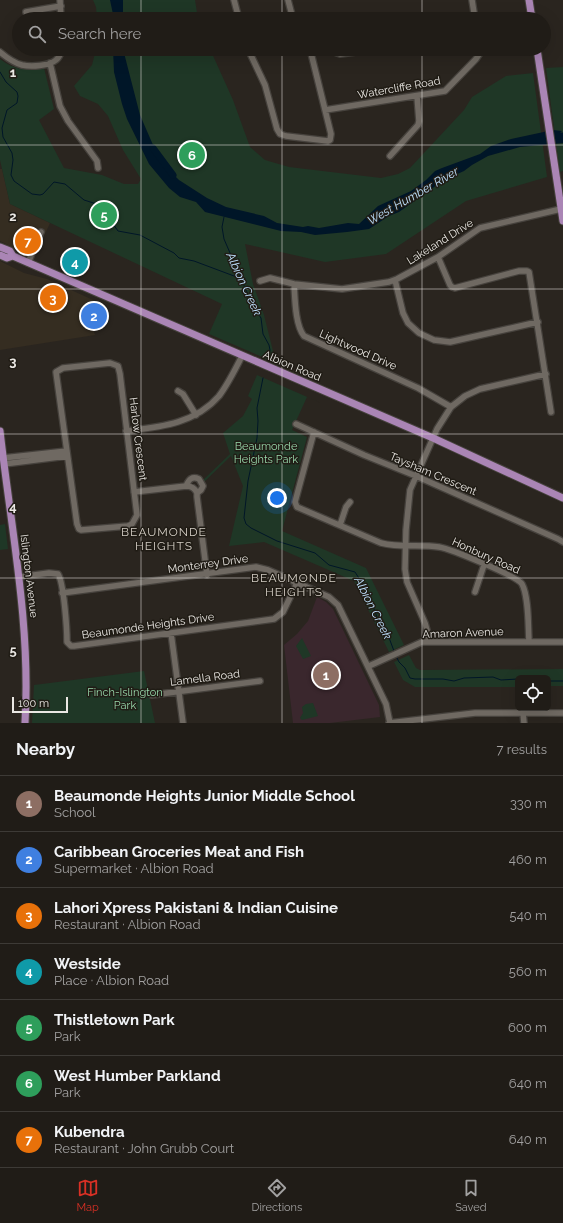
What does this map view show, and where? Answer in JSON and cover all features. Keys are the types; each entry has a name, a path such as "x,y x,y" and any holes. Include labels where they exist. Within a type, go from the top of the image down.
{"main road":[{"path":"529,0 531,12"},
{"path":"538,56 563,221"},
{"name":"Albion Road","path":"0,247 10,251 13,256 28,263 433,438 563,497"},
{"name":"Albion Road","path":"0,255 7,258 13,256"},
{"name":"Islington Avenue","path":"0,431 19,576 25,646 26,673 24,723"}],"street":[{"path":"234,0 237,12"},
{"path":"288,0 291,12"},
{"path":"472,0 474,12"},
{"path":"26,12 60,3"},
{"path":"0,52 14,62 28,66 50,64 58,56"},
{"path":"251,56 265,85 277,129 280,134 324,141 330,140 331,134 312,56"},
{"name":"Watercliffe Road","path":"325,110 441,92 448,89 478,56"},
{"path":"50,64 60,106 68,121 97,161 98,168"},
{"path":"390,156 418,125 419,116 417,96"},
{"name":"Lakeland Drive","path":"260,281 270,278 294,284 342,289 384,283 395,280 438,257 480,228 562,209"},
{"path":"28,263 41,232"},
{"path":"438,257 450,285 455,288 519,271 527,271 530,275 551,412"},
{"path":"395,280 403,313 408,323 418,333 434,340 450,342 538,322"},
{"name":"Lightwood Drive","path":"294,284 299,324 304,336 418,388 451,407"},
{"path":"126,431 170,425 204,409 219,395 242,356"},
{"name":"Harlow Crescent","path":"110,363 118,366 126,431 137,515 132,524 128,526 85,530 79,529 76,524 56,372 60,369 110,363"},
{"path":"430,641 425,623 406,582 405,569 408,504 410,490 416,476 437,429 451,407 465,396 480,389 546,374"},
{"path":"178,391 182,394 196,414"},
{"name":"Taysham Crescent","path":"296,424 563,542"},
{"name":"Honbury Road","path":"314,432 294,502 296,506 381,543 396,546 441,548 511,576 522,584 529,618 529,641"},
{"path":"3,461 67,453"},
{"path":"186,486 191,478 195,477 199,479 203,486 197,493"},
{"path":"134,492 186,486 191,486 196,490 207,575"},
{"path":"340,525 346,507 350,502"},
{"path":"474,592 484,565"},
{"name":"Monterrey Drive","path":"62,593 256,568 268,570 332,599 338,605 369,666 386,704 389,723"},
{"name":"Beaumonde Heights Drive","path":"19,576 56,573 61,578 67,628 67,642 71,646 274,619 282,612 297,583"},
{"path":"170,633 182,723"},
{"name":"Amaron Avenue","path":"369,666 422,642 430,641 563,642"},
{"name":"Lamella Road","path":"152,695 260,681"},
{"path":"389,723 475,713 563,713"},
{"path":"523,713 524,723"}],"shaded area":[{"path":"0,169 2,169 10,204 50,223 34,258 0,241"},
{"path":"0,261 24,273 47,279 104,305 93,329 95,335 0,350"},
{"path":"317,597 326,602 333,609 379,705 380,717 330,723 293,723 284,645 297,634 308,621"}],"green space":[{"path":"93,0 195,0 197,12 96,12"},
{"path":"94,56 213,56 233,100 250,147 265,160 289,167 381,178 398,174 410,168 464,110 472,97 506,76 533,73 547,177 466,201 386,254 325,262 245,244 253,284 264,315 274,355 274,362 209,334 222,304 10,204 0,160 0,59 16,68 44,68 54,109 39,120 64,168 102,175 124,184 138,184 141,179 123,150 108,116 98,104 80,96 74,86 92,65"},
{"path":"563,67 563,171 560,172 546,68"},
{"name":"Beaumonde Heights Park","path":"257,375 321,403 307,397 292,430 307,437 282,531 366,568 404,645 389,652 354,581 264,542 229,546 243,486 231,456 204,482 203,480 230,454 223,433 243,416 252,399 248,396"},
{"path":"5,524 8,549 0,550 0,525"},
{"path":"302,638 311,656 303,659 296,646"},
{"path":"409,655 416,668 420,670 563,669 563,686 551,686 551,675 515,675 515,687 415,687 403,680 394,662"},
{"name":"Finch-Islington Park","path":"144,671 155,723 32,723 34,685"},
{"path":"313,703 318,716 302,720 300,718 303,713 302,707 306,704"}],"water":[{"path":"110,0 123,0 123,12 113,12"},
{"path":"113,56 125,56 140,115 160,161 179,180 207,198 226,207 264,216 277,223 319,228 348,223 359,224 378,206 411,191 435,171 480,154 491,146 511,139 553,130 562,131 557,136 563,137 563,143 520,147 488,156 464,171 444,180 399,212 389,216 369,229 315,235 301,232 281,231 205,212 196,202 180,197 169,188 149,164 127,119 114,72"}],"waterway":[{"path":"0,72 6,82 17,92 18,96 17,103 7,110 2,128 3,137 12,153 13,160 11,175 14,181 32,194 40,195 43,194 54,182 65,184 84,200 103,206 111,211 113,224 118,231 140,235 174,253 179,258 194,261 242,279"},
{"name":"West Humber River","path":"549,137 563,136"},
{"name":"West Humber River","path":"153,148 173,175"},
{"name":"Albion Creek","path":"224,217 222,227 224,239 252,304 261,318 263,334 270,350 268,357"},
{"name":"Albion Creek","path":"263,378 257,408 257,438 248,481 244,518 246,524 277,541 315,553 329,565 355,572 367,591 377,617 388,635 394,651"},
{"name":"Albion Creek","path":"396,656 410,678 415,679 443,679 454,681 464,678 493,677 501,680 515,679"},
{"name":"Albion Creek","path":"551,681 563,681"}],"place":[{"name":"West Humber Parkland","path":"192,155"},
{"name":"Thistletown Park","path":"104,215"},
{"name":"Kubendra","path":"28,241"},
{"name":"Westside","path":"75,262"},
{"name":"Lahori Xpress Pakistani & Indian Cuisine","path":"53,298"},
{"name":"Caribbean Groceries Meat and Fish","path":"94,316"},
{"name":"Beaumonde Heights Junior Middle School","path":"326,675"}],"district":[{"name":"BEAUMONDE HEIGHTS","path":"164,539"},
{"name":"BEAUMONDE HEIGHTS","path":"294,585"}]}
